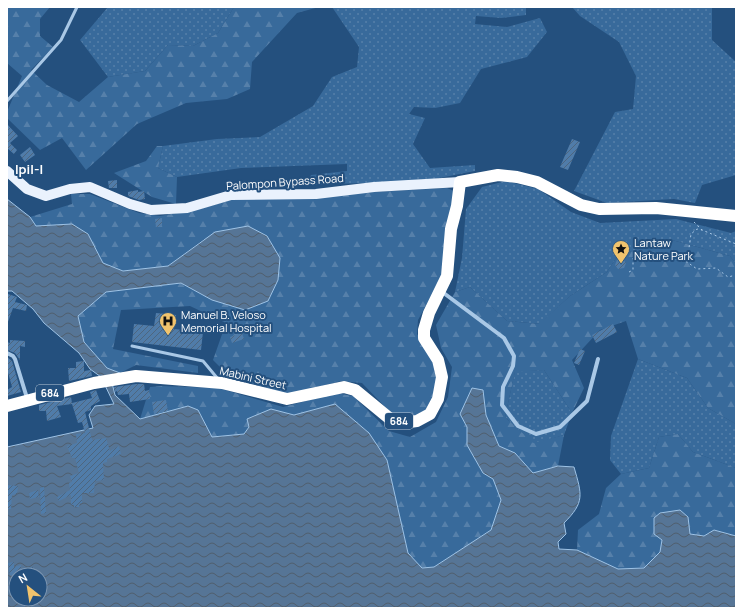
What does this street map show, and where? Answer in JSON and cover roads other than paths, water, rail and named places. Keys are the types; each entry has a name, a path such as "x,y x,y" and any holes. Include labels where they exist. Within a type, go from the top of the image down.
{"highway":[{"path":"460,182 498,176 517,176 536,182 580,204 599,209 656,208 736,216"},
{"name":"Mabini Street","path":"7,406 28,399 94,383 136,376 222,383 287,399 344,387 355,390 389,418 402,423 417,421 430,414 438,399 442,378 438,360 424,338 424,330 429,313 447,276 451,229 457,206 460,182"}],"main road":[{"name":"Palompon Bypass Road","path":"7,171 27,189 46,196 70,189 90,188 130,204 151,210 187,208 232,195 316,194 374,187 460,182"}],"street":[{"path":"441,290 504,338 514,356 513,366 503,387 502,405 518,426 536,434 560,428 587,402 598,359"},
{"path":"7,353 15,359 28,399"}],"lane":[{"path":"7,102 61,40 77,7"},
{"path":"132,346 203,361 222,383"}],"water":[{"path":"7,199 30,217 36,226 72,224 88,234 103,263 123,271 168,266 215,232 248,226 267,236 280,258 278,280 268,301 245,310 212,300 181,283 106,292 78,316 84,342 107,368 120,373 112,383 115,395 140,419 188,406 198,410 212,437 244,434 249,427 247,419 271,409 294,415 335,404 369,433 387,460 408,553 422,568 434,567 491,530 501,500 493,479 483,473 467,445 467,427 460,414 472,388 483,390 486,415 499,446 515,453 533,473 558,466 574,467 579,485 580,498 576,509 564,523 566,534 558,542 559,549 577,550 618,569 644,568 660,552 662,540 654,534 654,518 660,513 680,510 688,517 690,534 704,536 714,530 736,536 736,608 7,608 7,447 93,428 89,415 95,406 114,404 101,377 90,369 79,353 44,323 33,309 12,291 7,291"}],"place":[{"name":"Lantaw Nature Park","path":"621,264"},
{"name":"Manuel B. Veloso Memorial Hospital","path":"168,336"}],"district":[{"name":"Ipil-I","path":"29,169"}]}
